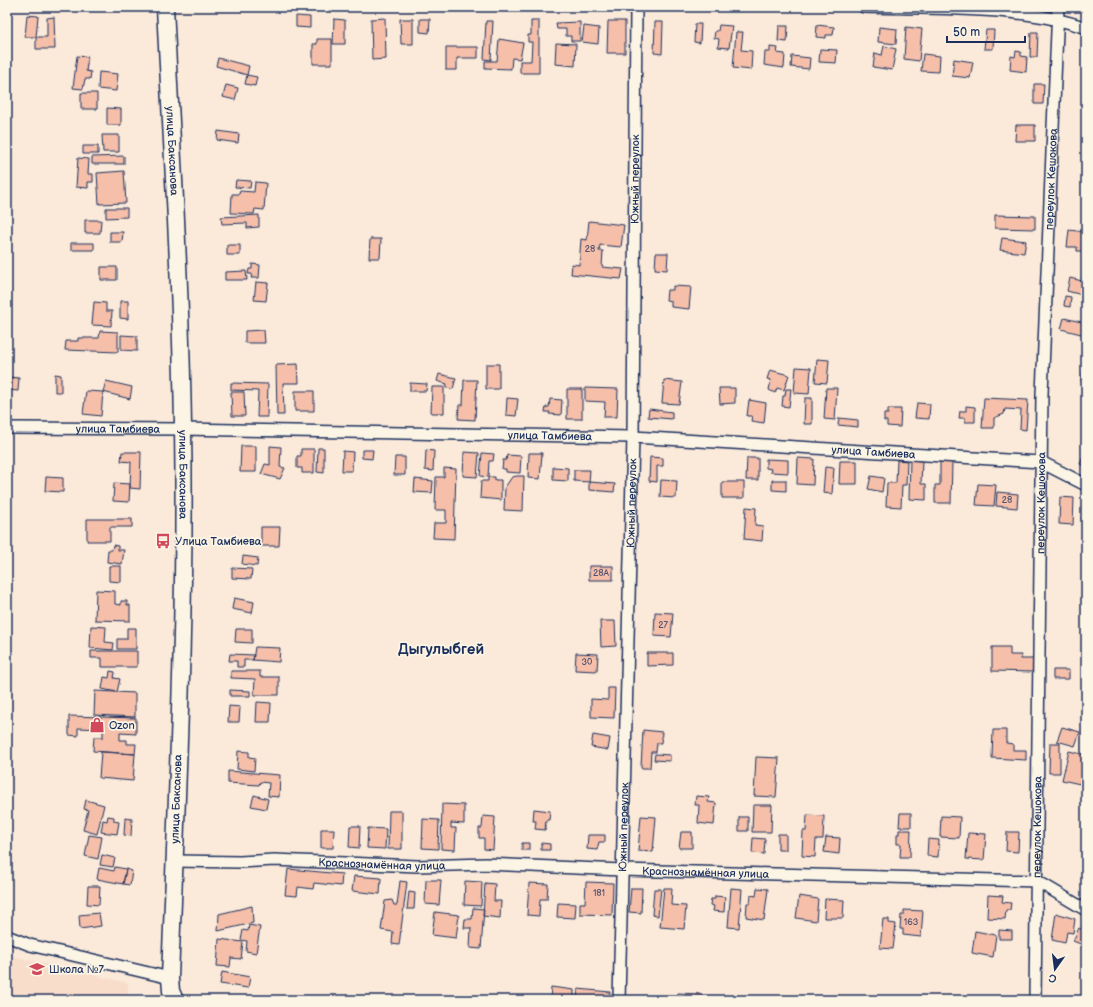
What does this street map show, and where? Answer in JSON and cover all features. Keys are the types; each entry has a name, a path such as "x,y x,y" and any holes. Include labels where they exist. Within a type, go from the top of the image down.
{"main road":[{"name":"улица Баксанова","path":"165,7 182,342 183,429 183,562 171,992"}],"street":[{"name":"Южный переулок","path":"619,1000 633,437 636,7"},
{"path":"864,7 994,12 1057,20 1086,28"},
{"name":"переулок Кешокова","path":"1035,1000 1042,394 1058,7"},
{"name":"улица Тамбиева","path":"7,428 183,429 633,437 1041,462 1086,485"},
{"name":"Краснознамённая улица","path":"174,861 240,862 274,860 417,866 486,864 622,870 1037,881 1086,910"},
{"path":"7,936 171,992"}],"shaded area":[{"name":"Школа №7","path":"7,955 128,983 128,1000 7,1000"}],"building":[{"path":"27,15 38,16 36,37 25,37"},
{"path":"296,16 310,17 310,28 296,27"},
{"path":"54,17 55,49 36,49 36,37 47,37 47,18"},
{"path":"385,18 386,59 372,60 371,19"},
{"path":"334,19 345,20 345,44 333,44"},
{"path":"400,19 413,19 413,44 401,44"},
{"path":"420,19 430,19 429,33 420,32"},
{"path":"486,21 493,21 491,60 484,59"},
{"path":"531,21 539,21 539,73 520,73 520,61 531,61 532,42 528,42 528,35 531,35"},
{"path":"608,21 625,21 625,53 607,53"},
{"path":"580,22 580,41 571,41 571,36 566,36 566,29 557,29 556,23"},
{"path":"655,22 663,22 662,54 654,53"},
{"path":"695,24 701,24 700,43 694,42"},
{"path":"719,25 732,26 729,48 718,47 719,39 714,38 715,31 718,31"},
{"path":"817,25 834,27 833,35 826,35 826,38 816,37"},
{"path":"584,26 599,28 598,44 582,42"},
{"path":"779,26 788,26 787,42 778,41"},
{"path":"879,27 897,29 896,44 878,42"},
{"path":"906,27 922,29 919,61 904,59"},
{"path":"986,30 994,30 993,49 984,49"},
{"path":"736,32 743,32 741,50 752,51 751,70 733,68"},
{"path":"1031,32 1038,32 1037,57 1030,57"},
{"path":"317,39 332,39 332,64 313,64 313,44 317,44"},
{"path":"499,39 523,43 520,59 512,58 511,69 485,68 485,61 497,61"},
{"path":"556,43 576,44 575,66 555,64"},
{"path":"884,46 896,49 892,70 873,67 875,53 882,55"},
{"path":"446,47 478,47 478,58 457,58 457,70 446,70"},
{"path":"770,47 778,48 777,53 785,54 784,68 764,65 765,52 770,52"},
{"path":"820,49 837,50 836,63 819,62"},
{"path":"1016,51 1021,52 1021,56 1027,57 1026,72 1010,70 1011,56 1015,57"},
{"path":"923,54 940,56 939,72 921,71"},
{"path":"77,56 88,57 86,71 91,72 90,79 85,79 83,89 73,88"},
{"path":"792,56 810,58 809,69 791,67"},
{"path":"218,58 249,66 247,75 216,66"},
{"path":"954,59 973,62 970,78 952,76"},
{"path":"99,72 118,74 116,91 98,89"},
{"path":"247,75 257,77 255,86 245,84"},
{"path":"1034,84 1044,84 1043,104 1034,104"},
{"path":"226,85 238,88 235,100 223,97"},
{"path":"81,93 97,93 97,109 81,109"},
{"path":"107,108 121,109 121,125 107,125"},
{"path":"1016,125 1035,125 1035,141 1015,141"},
{"path":"218,131 239,134 238,143 217,140"},
{"path":"102,135 119,135 119,152 103,152"},
{"path":"83,146 98,146 98,154 83,154"},
{"path":"124,156 124,164 92,164 92,157"},
{"path":"78,158 89,159 88,174 93,174 93,182 88,182 88,188 76,187"},
{"path":"124,171 126,203 99,204 97,173"},
{"path":"236,180 251,181 250,188 235,187"},
{"path":"255,182 266,183 264,210 255,209 254,214 231,213 232,194 239,194 240,191 254,192"},
{"path":"106,208 127,208 127,217 106,218"},
{"path":"259,215 259,227 247,228 247,223 222,224 221,217"},
{"path":"995,215 1035,216 1035,229 995,228"},
{"path":"85,220 101,220 100,233 85,233"},
{"path":"589,221 624,225 621,247 600,245 599,251 603,251 602,267 623,269 621,279 571,274 572,264 579,265 581,239 587,240"},
{"path":"1069,230 1086,232 1086,251 1077,251 1077,247 1067,247"},
{"path":"110,232 123,232 122,242 110,242"},
{"path":"1002,238 1026,241 1024,253 1000,250"},
{"path":"370,239 381,239 380,258 369,258"},
{"path":"71,243 94,243 94,250 71,250"},
{"path":"227,245 240,245 240,255 227,255"},
{"path":"656,253 668,253 667,270 655,269"},
{"path":"252,264 260,265 259,278 251,278 252,274 248,274 249,269 252,269"},
{"path":"101,267 117,267 117,280 101,280"},
{"path":"246,271 247,280 225,280 225,272"},
{"path":"1070,278 1086,282 1086,296 1067,291"},
{"path":"256,282 268,283 266,301 254,300"},
{"path":"673,286 691,287 689,309 671,307 671,301 666,300 667,290 673,290"},
{"path":"1065,296 1071,297 1070,307 1064,306"},
{"path":"120,301 128,301 128,319 120,318"},
{"path":"94,302 106,303 106,311 112,311 111,326 92,325"},
{"path":"1064,318 1086,323 1085,335 1061,329"},
{"path":"264,330 265,343 245,343 245,331"},
{"path":"100,331 118,332 118,352 65,350 66,341 78,341 78,338 99,338"},
{"path":"121,335 137,336 137,351 121,350"},
{"path":"1086,358 1086,382 1081,381"},
{"path":"817,359 829,360 827,383 815,382"},
{"path":"298,364 299,383 283,383 284,415 277,415 276,365"},
{"path":"486,364 499,364 499,389 486,389"},
{"path":"796,367 811,368 809,394 794,393"},
{"path":"770,370 789,375 784,390 777,388 775,393 769,390 771,380 767,379"},
{"path":"55,374 61,375 61,392 55,392"},
{"path":"439,374 456,378 453,389 446,388 447,384 437,381"},
{"path":"7,377 19,378 18,391 7,390"},
{"path":"464,380 477,380 475,420 458,419 459,405 463,405"},
{"path":"664,380 682,382 679,404 662,403"},
{"path":"106,381 132,387 130,399 103,392"},
{"path":"231,383 268,384 267,417 257,417 258,391 231,390"},
{"path":"410,383 427,384 426,391 410,391"},
{"path":"432,387 444,387 444,413 431,413"},
{"path":"585,388 618,389 617,417 604,417 605,402 585,401"},
{"path":"719,388 735,388 735,403 720,404"},
{"path":"826,388 837,388 835,420 824,419"},
{"path":"567,389 582,389 582,419 567,419"},
{"path":"786,389 791,389 789,407 782,406 783,396 785,396"},
{"path":"86,391 103,392 101,416 83,414"},
{"path":"295,391 314,391 314,411 295,411"},
{"path":"231,392 244,392 245,416 232,416"},
{"path":"507,398 518,399 516,416 506,415"},
{"path":"805,398 812,398 812,424 804,424"},
{"path":"984,398 1028,400 1026,430 1020,429 1021,410 1005,409 1004,414 994,418 994,428 982,428"},
{"path":"550,399 562,400 561,415 549,414 550,412 545,412 546,407 549,407"},
{"path":"749,400 766,403 764,423 751,421 752,416 747,416"},
{"path":"917,403 930,404 929,419 915,418"},
{"path":"966,406 975,407 975,422 965,422 965,418 959,418 960,411 966,411"},
{"path":"649,409 672,412 672,419 648,417"},
{"path":"888,409 901,409 900,427 887,426 887,421 884,421 884,414 888,414"},
{"path":"839,418 858,420 858,427 838,425"},
{"path":"241,446 256,446 256,472 240,472"},
{"path":"270,446 281,447 280,467 285,468 280,479 261,474 265,464 270,465"},
{"path":"318,448 324,448 324,473 317,472"},
{"path":"301,449 314,449 314,473 302,473 302,468 297,468 297,456 301,456"},
{"path":"362,450 373,450 372,459 362,458"},
{"path":"426,450 434,451 433,471 425,470"},
{"path":"343,451 353,452 352,471 342,471"},
{"path":"1086,451 1086,467 1080,464"},
{"path":"122,452 141,452 140,489 130,488 131,462 121,461"},
{"path":"464,452 479,453 477,477 463,476"},
{"path":"482,453 494,454 493,461 489,461 488,477 480,476"},
{"path":"529,453 542,453 540,479 528,478"},
{"path":"507,455 521,456 520,473 506,472 506,469 502,469 503,460 506,460"},
{"path":"395,457 405,457 405,475 394,475"},
{"path":"650,457 663,458 663,466 657,466 657,482 649,481"},
{"path":"747,458 758,458 758,480 746,480"},
{"path":"798,458 814,459 813,485 797,484"},
{"path":"766,459 788,460 788,473 770,472 771,469 766,468"},
{"path":"897,460 907,461 906,485 902,485 901,507 886,506 887,483 896,483"},
{"path":"910,460 922,461 921,484 926,484 926,500 909,499"},
{"path":"840,461 857,461 857,484 839,484"},
{"path":"940,462 952,462 951,503 935,503 935,485 940,485"},
{"path":"553,467 568,468 568,481 553,480"},
{"path":"825,467 834,468 832,494 823,493"},
{"path":"444,468 456,469 454,539 433,538 434,523 446,523 446,510 435,510 436,477 444,477"},
{"path":"574,470 590,470 589,482 574,481"},
{"path":"524,476 523,511 504,510 505,487 512,477"},
{"path":"871,476 884,478 882,492 868,489"},
{"path":"46,477 63,478 63,492 45,491"},
{"path":"488,477 495,477 495,480 501,480 501,500 480,498 481,481 488,481"},
{"path":"415,479 433,481 432,493 414,492"},
{"path":"661,480 677,481 676,498 660,497"},
{"path":"772,480 786,480 786,491 772,490"},
{"path":"589,482 615,484 614,492 589,490"},
{"path":"722,482 744,482 744,498 722,498"},
{"path":"114,483 130,484 129,502 113,501"},
{"path":"978,484 996,485 994,506 976,505"},
{"path":"997,492 1018,494 1017,508 996,506"},
{"path":"1060,497 1074,498 1073,525 1059,524"},
{"path":"746,507 756,508 755,525 763,526 762,541 744,539"},
{"path":"1086,509 1086,521 1081,519"},
{"path":"87,519 132,519 132,527 110,527 110,541 87,541"},
{"path":"261,527 280,527 279,546 261,546"},
{"path":"113,545 118,546 118,550 124,550 122,564 107,562 108,550 112,550"},
{"path":"243,556 258,558 257,566 242,564"},
{"path":"109,566 121,566 121,582 109,581"},
{"path":"589,566 613,566 613,580 589,580"},
{"path":"232,568 252,569 251,579 232,578"},
{"path":"96,590 115,591 115,604 121,605 121,601 127,601 127,605 130,605 130,621 95,620"},
{"path":"234,598 254,602 252,613 232,609"},
{"path":"655,612 673,613 671,637 654,636"},
{"path":"600,621 615,621 616,646 601,647"},
{"path":"91,626 106,627 105,642 114,643 113,650 90,648"},
{"path":"127,628 136,628 136,649 117,649 117,639 127,639"},
{"path":"236,629 252,629 252,643 235,642"},
{"path":"255,647 280,648 279,662 253,660"},
{"path":"992,647 1010,647 1010,655 1021,655 1021,659 1033,659 1033,672 992,671"},
{"path":"91,651 137,651 137,667 102,667 102,658 91,658"},
{"path":"576,653 598,654 597,671 575,670"},
{"path":"647,653 673,653 673,665 647,666"},
{"path":"230,654 254,655 253,660 244,660 244,667 237,667 237,661 229,661"},
{"path":"1053,670 1069,670 1069,679 1053,679"},
{"path":"110,671 115,672 114,678 120,679 117,692 102,689 104,677 109,678"},
{"path":"231,671 260,671 260,677 279,677 279,695 254,695 255,679 231,678"},
{"path":"608,688 615,688 614,718 591,717 591,699 608,700"},
{"path":"230,690 250,691 250,696 230,696"},
{"path":"95,691 135,693 135,717 94,715"},
{"path":"257,702 271,703 270,722 256,722"},
{"path":"229,706 240,707 239,722 228,722"},
{"path":"69,716 136,718 136,734 120,733 120,740 127,740 127,744 136,744 135,754 93,751 94,737 103,737 103,729 78,728 78,736 69,735"},
{"path":"1062,727 1080,732 1075,746 1057,741"},
{"path":"643,730 662,732 661,743 657,743 656,752 651,752 650,768 641,768"},
{"path":"993,730 1006,730 1006,743 1013,744 1013,750 1026,750 1026,760 992,758"},
{"path":"593,735 610,738 608,750 591,747"},
{"path":"1050,743 1060,743 1060,773 1049,773"},
{"path":"238,751 249,752 249,757 255,758 254,771 237,769"},
{"path":"1069,751 1086,755 1086,778 1081,778 1080,784 1062,780"},
{"path":"101,752 135,754 133,781 99,778"},
{"path":"655,754 670,755 670,761 654,760"},
{"path":"756,757 779,758 776,797 754,796"},
{"path":"228,771 280,775 279,797 268,796 269,783 260,782 259,785 228,783"},
{"path":"254,795 268,799 266,809 251,806"},
{"path":"696,796 709,797 708,802 716,803 714,825 698,823 699,805 695,805"},
{"path":"86,800 104,805 97,834 83,830 88,810 84,809"},
{"path":"442,804 464,805 464,824 451,823 451,828 456,828 455,850 441,849"},
{"path":"753,805 772,805 771,832 752,832"},
{"path":"534,809 550,811 549,820 546,820 545,830 535,829 536,821 533,821"},
{"path":"389,811 402,811 402,849 388,849"},
{"path":"900,813 911,813 911,827 899,827"},
{"path":"807,815 824,816 823,839 816,839 815,857 802,856 803,831 806,831"},
{"path":"108,816 114,817 114,821 119,822 117,834 101,832 103,820 107,821"},
{"path":"483,816 495,817 493,850 484,849 484,838 479,838 479,828 482,828"},
{"path":"641,816 656,817 653,852 638,851"},
{"path":"941,816 960,817 959,838 940,837"},
{"path":"739,817 748,817 748,831 739,831"},
{"path":"125,818 132,819 131,836 124,835"},
{"path":"423,819 439,820 438,849 422,848"},
{"path":"350,826 360,826 359,848 349,847"},
{"path":"368,828 386,829 385,849 367,848"},
{"path":"321,829 334,829 333,848 321,848"},
{"path":"899,830 911,830 910,857 900,857 901,844 897,844 897,834 899,834"},
{"path":"681,832 692,832 692,848 679,848"},
{"path":"1007,832 1019,832 1018,852 1006,851"},
{"path":"968,833 986,834 984,860 966,859"},
{"path":"778,834 786,834 786,850 778,850"},
{"path":"89,835 102,837 98,859 85,856"},
{"path":"588,835 605,835 605,842 599,842 597,850 587,849"},
{"path":"826,837 840,838 839,854 824,852"},
{"path":"753,838 765,839 764,854 752,853"},
{"path":"928,839 939,840 938,857 927,856"},
{"path":"522,843 529,843 529,850 522,850"},
{"path":"541,843 550,844 550,850 541,850"},
{"path":"102,855 115,858 113,867 100,865"},
{"path":"115,867 126,869 123,884 97,879 99,868 114,871"},
{"path":"126,869 132,871 130,885 123,884"},
{"path":"288,869 342,874 341,886 314,883 313,889 298,887 297,896 285,895"},
{"path":"354,876 381,878 380,894 352,891"},
{"path":"426,880 441,880 439,905 425,904"},
{"path":"400,881 407,882 399,945 392,944 393,932 381,930 385,901 392,900 394,905 397,905"},
{"path":"465,881 482,882 481,906 464,905"},
{"path":"586,882 613,883 612,915 580,914 580,903 585,903"},
{"path":"485,883 495,884 494,901 501,901 500,918 483,916"},
{"path":"529,883 548,884 547,899 540,899 539,916 527,915"},
{"path":"88,886 100,886 99,905 87,904"},
{"path":"631,888 642,888 641,913 629,912"},
{"path":"664,888 672,888 671,905 686,906 684,929 660,927"},
{"path":"731,888 742,889 739,928 728,927"},
{"path":"757,888 768,889 764,920 746,917 747,903 750,903 751,895 756,896"},
{"path":"654,889 661,889 658,916 652,915"},
{"path":"409,892 415,893 414,909 407,909"},
{"path":"988,895 1003,896 1002,902 1011,903 1010,910 1006,910 1005,919 987,918"},
{"path":"715,896 725,897 724,912 713,911 714,906 710,905 711,899 715,899"},
{"path":"799,896 818,899 816,921 796,918"},
{"path":"825,899 844,900 843,918 824,918"},
{"path":"558,903 576,904 575,918 557,917"},
{"path":"252,906 253,923 218,931 219,914"},
{"path":"473,908 484,909 481,949 470,948 471,928 464,928 465,919 472,919"},
{"path":"904,910 923,911 921,937 903,935 903,929 900,929 901,915 904,915"},
{"path":"435,912 459,915 456,938 432,935"},
{"path":"99,913 101,926 80,929 79,915"},
{"path":"1056,913 1075,919 1073,933 1067,932 1065,943 1052,940"},
{"path":"883,919 889,919 889,923 896,924 893,949 880,948"},
{"path":"249,925 260,927 256,953 246,951 247,941 241,940 243,930 248,931"},
{"path":"1079,928 1086,931 1086,946 1073,941"},
{"path":"999,930 1012,931 1012,939 999,939"},
{"path":"975,931 996,935 993,957 972,953"},
{"path":"219,939 243,942 241,959 231,958 230,967 217,966"},
{"path":"222,972 250,977 248,988 220,984"},
{"path":"551,987 574,990 574,1000 550,1000"},
{"path":"578,989 610,992 609,1000 577,1000"},
{"path":"678,993 702,994 702,1000 677,1000"},
{"path":"633,996 671,1000 633,1000"}],"place":[{"name":"Улица Тамбиева","path":"163,541"},
{"name":"Ozon","path":"97,725"},
{"name":"Школа №7","path":"37,969"}],"district":[{"name":"Дыгулыбгей","path":"441,649"}]}
